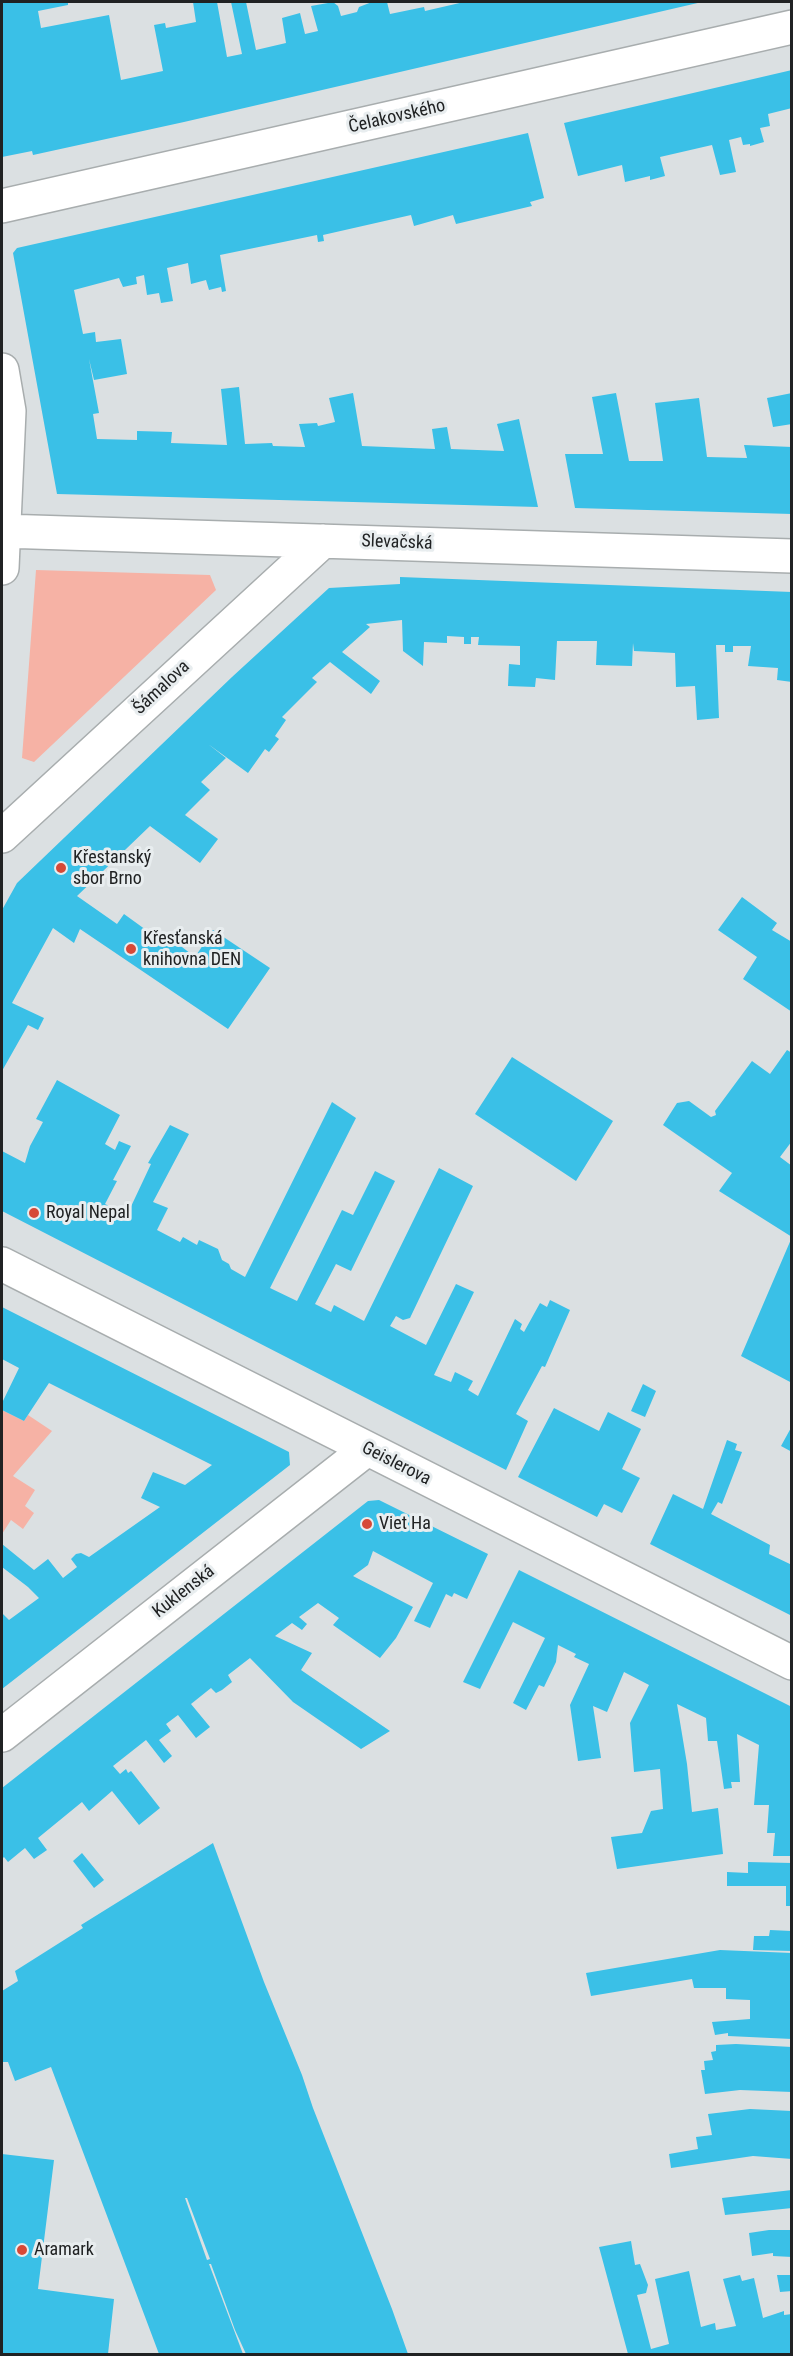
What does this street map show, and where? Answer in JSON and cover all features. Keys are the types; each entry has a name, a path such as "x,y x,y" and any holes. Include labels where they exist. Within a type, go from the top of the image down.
{"street":[{"name":"Čelakovského","path":"2,206 792,27"},
{"path":"2,370 9,411 2,568"},
{"name":"Slevačská","path":"3,531 792,556"},
{"name":"Šámalova","path":"2,836 322,541"},
{"name":"Geislerova","path":"2,1264 792,1663"},
{"name":"Kuklenská","path":"2,1735 367,1449"}],"shaded area":[{"path":"36,570 210,575 216,590 34,762 22,758"},
{"path":"2,1410 24,1421 28,1415 52,1431 13,1476 35,1490 25,1506 34,1513 23,1529 11,1520 2,1534"}],"building":[{"path":"2,2 68,2 68,5 38,11 41,28 109,15 121,80 163,71 154,25 165,23 166,28 196,22 193,2 217,2 227,57 242,54 231,2 246,2 256,50 286,43 282,18 300,13 305,34 318,31 311,6 333,2 338,6 341,16 357,12 359,7 372,2 387,2 390,14 424,7 425,11 464,2 702,2 184,122 33,155 32,151 2,157"},
{"path":"792,70 792,108 768,114 770,126 760,128 764,142 750,146 750,144 743,145 741,137 729,140 736,172 720,175 712,145 660,157 665,176 650,180 650,176 625,182 622,165 578,176 564,123"},
{"path":"528,133 544,198 530,202 532,206 456,224 453,215 414,226 411,215 323,235 324,241 318,242 317,235 220,255 226,291 222,292 221,287 209,290 206,280 191,284 188,263 167,268 173,301 161,303 159,293 147,295 144,275 136,277 137,284 123,287 119,278 74,290 83,334 95,332 96,342 121,339 127,374 94,380 89,359 99,413 93,414 97,439 137,440 137,431 172,432 171,443 227,445 221,389 239,387 245,444 272,443 273,446 305,447 299,424 317,423 318,426 335,422 329,398 353,393 362,446 435,449 432,429 447,427 451,449 504,451 497,424 519,419 538,507 57,494 13,253 17,248"},
{"path":"616,393 629,461 663,461 655,403 699,398 707,457 747,458 744,445 792,447 792,514 575,508 565,454 603,454 592,397"},
{"path":"792,393 792,424 773,427 767,398"},
{"path":"400,577 792,592 792,682 777,680 778,668 748,666 751,646 733,646 733,652 725,652 725,645 716,645 719,718 697,720 695,686 676,687 675,653 634,651 633,643 632,666 596,665 597,641 557,641 555,680 536,678 535,687 508,686 509,664 520,665 520,646 478,645 479,637 471,637 471,644 464,644 464,637 447,636 447,643 424,642 423,666 403,651 402,620 366,624 370,627 342,652 380,681 371,694 330,662 312,678 317,682 282,717 286,720 275,736 279,739 269,752 265,749 248,773 208,744 226,758 201,782 210,790 185,815 218,839 200,863 150,826 77,896 117,924 124,914 164,943 182,947 195,957 213,930 270,968 228,1029 80,929 74,943 53,928 12,1003 44,1018 38,1030 28,1025 2,1071 2,910 17,883 232,677 329,588 400,584"},
{"path":"742,897 777,923 772,930 792,942 792,1012 743,979 757,957 718,930"},
{"path":"787,1050 792,1053 792,1141 780,1157 792,1166 792,1237 719,1191 732,1173 663,1125 677,1103 689,1101 711,1117 716,1115 715,1111 752,1061 770,1074"},
{"path":"512,1057 613,1121 576,1181 475,1114"},
{"path":"57,1080 120,1115 105,1144 115,1150 119,1141 131,1146 113,1180 117,1181 105,1204 127,1215 151,1164 148,1163 170,1125 189,1134 153,1202 168,1208 157,1230 180,1242 183,1237 197,1245 199,1240 218,1249 222,1260 229,1264 231,1269 245,1277 332,1102 356,1118 270,1288 297,1301 342,1210 353,1215 375,1171 395,1181 351,1271 336,1264 315,1304 331,1312 334,1305 364,1321 439,1168 473,1186 410,1318 403,1320 396,1316 390,1326 426,1345 456,1284 474,1292 434,1375 451,1382 455,1372 473,1381 468,1390 478,1396 515,1319 522,1324 520,1329 524,1332 540,1303 547,1307 550,1300 570,1310 545,1367 542,1366 516,1414 528,1421 506,1470 2,1211 2,1151 25,1163 30,1146 43,1122 36,1119"},
{"path":"792,1237 792,1383 741,1356"},
{"path":"2,1307 289,1452 290,1465 2,1689 2,1613 9,1620 39,1598 2,1567 2,1544 34,1570 48,1559 63,1578 77,1567 71,1559 76,1554 81,1553 89,1557 160,1507 141,1498 153,1472 185,1485 212,1465 49,1383 24,1421 2,1410 2,1403 19,1368 2,1359"},
{"path":"643,1384 656,1391 645,1417 631,1411"},
{"path":"554,1408 599,1431 608,1412 641,1429 622,1469 640,1478 622,1513 604,1504 597,1517 518,1477"},
{"path":"792,1426 792,1452 781,1446"},
{"path":"727,1440 737,1444 735,1450 742,1452 722,1504 718,1502 711,1514 770,1545 769,1554 792,1565 792,1616 650,1544 673,1494 703,1509"},
{"path":"379,1500 488,1554 467,1599 454,1593 452,1597 446,1594 430,1628 414,1621 433,1583 373,1551 368,1565 353,1576 413,1607 396,1638 380,1658 333,1625 339,1618 318,1603 299,1617 307,1624 302,1630 292,1623 275,1636 312,1653 301,1670 390,1731 361,1749 293,1702 250,1658 228,1675 232,1682 222,1690 216,1693 211,1688 191,1704 210,1727 196,1738 178,1715 166,1724 171,1731 159,1740 172,1756 164,1763 146,1740 113,1766 120,1774 126,1769 128,1773 131,1771 160,1808 139,1825 112,1791 89,1811 82,1802 38,1838 47,1850 34,1859 25,1848 8,1862 4,1857 2,1859 2,1788 368,1501"},
{"path":"519,1570 792,1707 792,1856 773,1856 775,1833 767,1833 769,1805 754,1805 759,1745 737,1734 740,1782 731,1782 732,1788 724,1789 717,1741 708,1741 706,1718 677,1704 692,1812 718,1808 723,1854 617,1869 611,1837 642,1833 651,1811 663,1809 660,1769 634,1772 630,1723 649,1685 624,1672 607,1712 593,1706 601,1758 578,1761 570,1705 589,1664 574,1657 576,1654 558,1645 556,1662 544,1687 539,1685 526,1710 513,1703 545,1638 513,1622 480,1689 463,1682"},
{"path":"213,1843 264,1982 302,2075 408,2354 246,2354 211,2264 209,2264 243,2354 159,2354 51,2067 15,2081 8,2062 2,2062 2,1991 18,1981 15,1971 83,1928 81,1925","holes":["185,2198 187,2198 210,2259 207,2260"]},
{"path":"82,1853 104,1880 94,1888 73,1861"},
{"path":"748,1862 792,1863 792,1906 786,1906 786,1886 727,1886 727,1872 748,1873"},
{"path":"770,1930 792,1931 792,1951 753,1950 754,1936 769,1936"},
{"path":"720,1950 792,1953 792,2039 728,2036 728,2033 715,2035 712,2022 750,2019 750,2000 726,1999 726,1988 694,1988 692,1979 591,1996 586,1973"},
{"path":"716,2045 792,2047 792,2092 740,2090 705,2094 701,2070 705,2070 704,2061 713,2060 711,2052 716,2051"},
{"path":"750,2109 792,2111 792,2159 753,2156 671,2168 669,2154 698,2149 696,2137 712,2135 708,2114"},
{"name":"Aramark","path":"2,2154 54,2160 38,2289 114,2299 108,2354 2,2354"},
{"path":"792,2190 792,2208 725,2215 722,2198"},
{"path":"792,2230 792,2257 773,2256 773,2253 752,2256 749,2233"},
{"path":"631,2241 635,2265 640,2264 648,2285 646,2293 637,2295 651,2349 669,2344 655,2279 689,2271 701,2327 715,2323 716,2330 736,2326 723,2279 740,2275 742,2281 754,2278 763,2318 784,2311 784,2315 792,2314 792,2354 628,2354 599,2247"},
{"path":"777,2275 792,2275 792,2291 780,2292"}],"place":[{"name":"Křestanský sbor Brno","path":"61,868"},
{"name":"Křesťanská knihovna DEN","path":"131,949"},
{"name":"Royal Nepal","path":"34,1213"},
{"name":"Viet Ha","path":"367,1524"},
{"name":"Aramark","path":"22,2250"}]}
